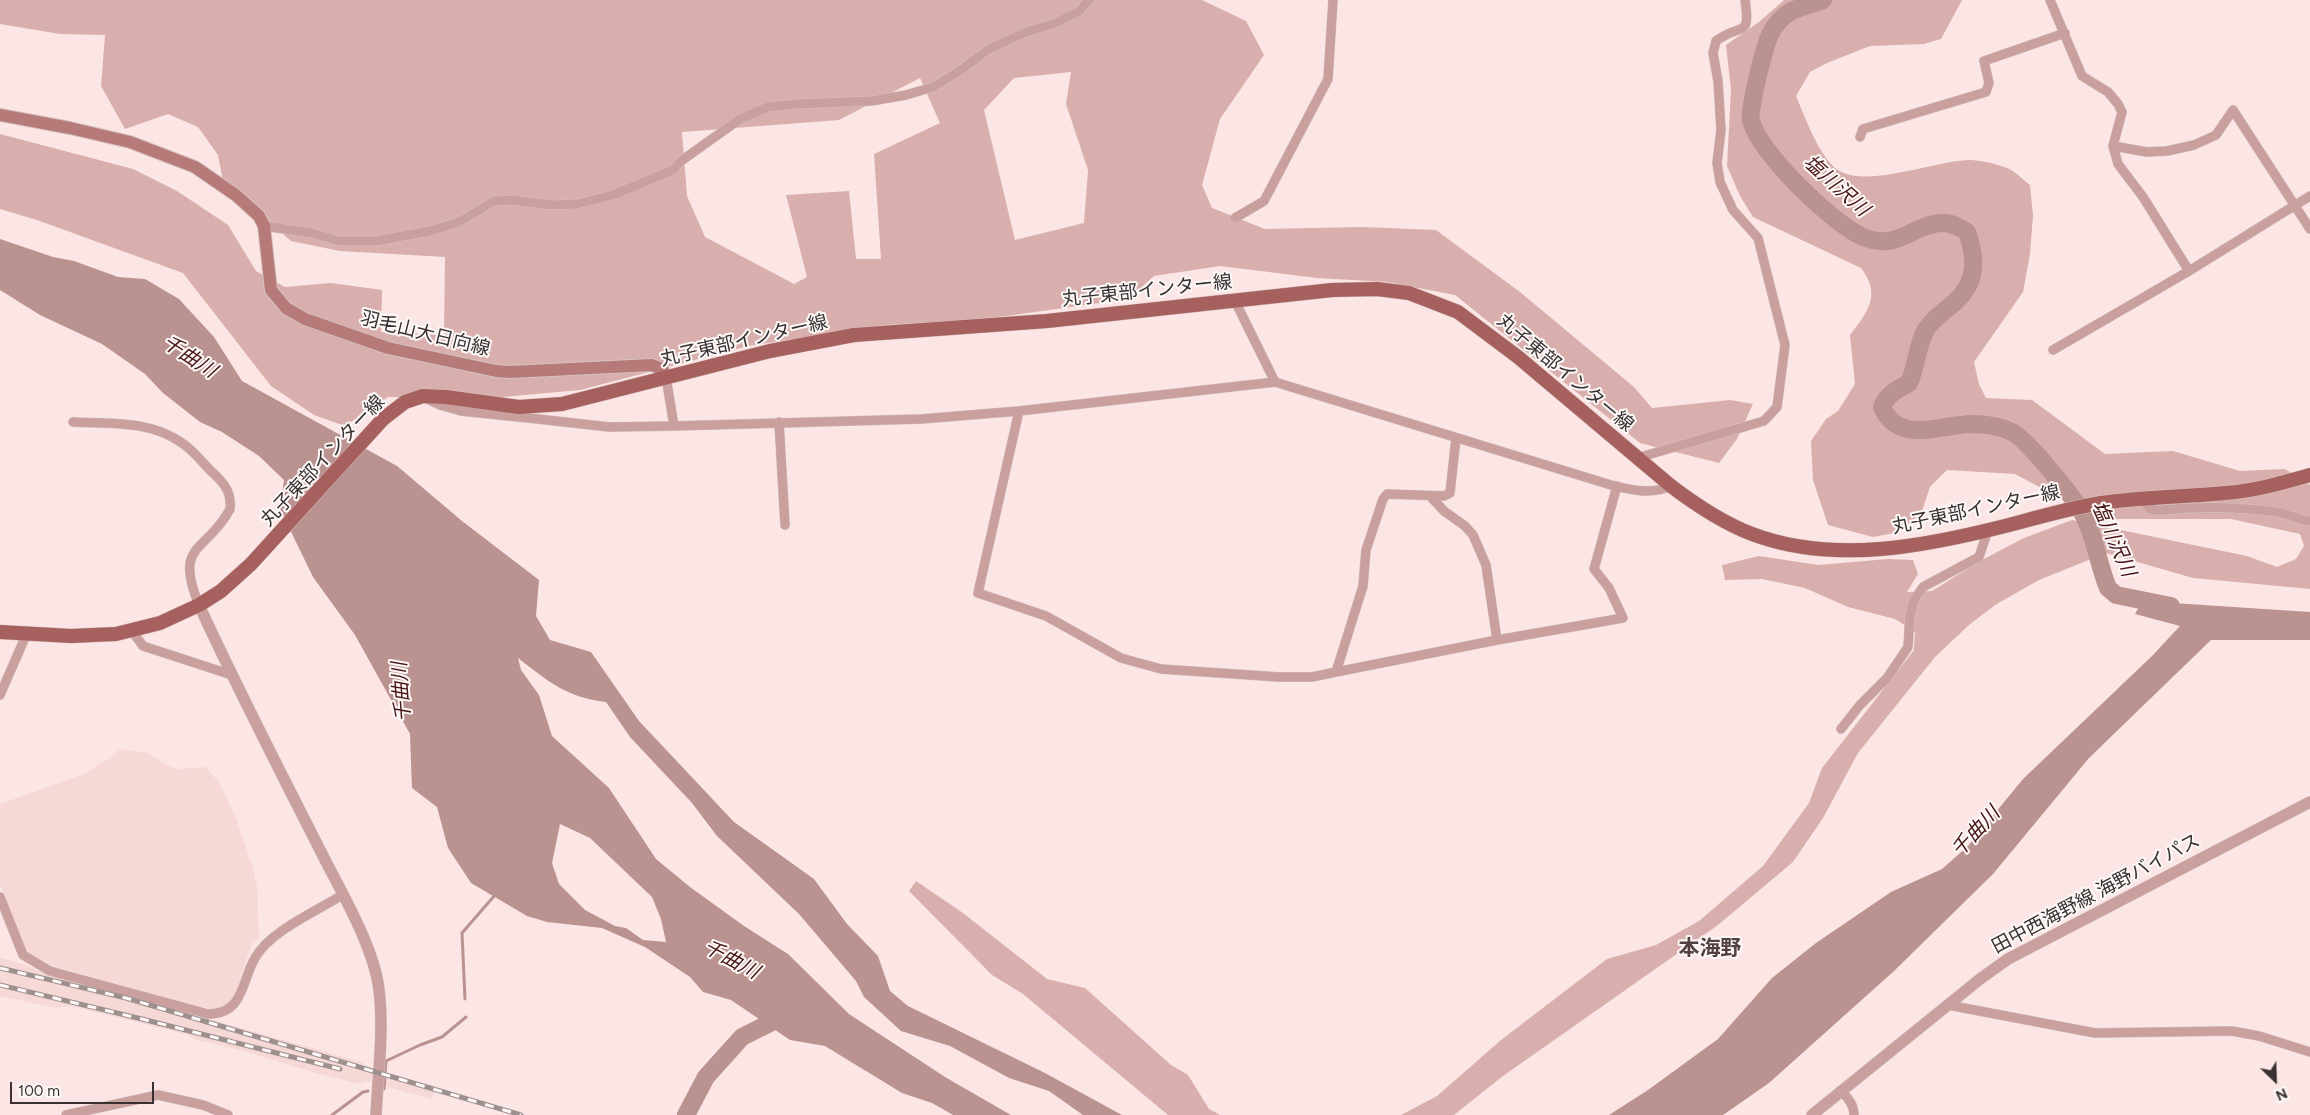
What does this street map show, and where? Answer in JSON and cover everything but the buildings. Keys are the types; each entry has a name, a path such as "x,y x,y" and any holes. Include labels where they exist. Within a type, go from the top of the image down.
{"main road":[{"name":"羽毛山大日向線","path":"0,115 70,128 130,142 194,167 251,207 259,216 264,226 271,290 286,308 305,319 388,348 496,371 510,372 652,365 662,369 666,377"},
{"name":"丸子東部インター線","path":"0,632 78,636 132,631 160,623 200,605 233,581 276,537 369,434 396,408 423,396 446,397 519,407 547,406 571,402 792,346 854,336 1047,321 1362,289 1404,292 1430,300 1458,312 1486,332 1671,486 1708,511 1751,534 1791,545 1812,549 1847,550 1893,547 1988,530 2099,503 2142,498 2236,492 2270,486 2310,475"}],"street":[{"path":"264,226 312,233 339,241 376,241 430,231 459,222 494,201 512,200 550,205 577,204 613,196 673,170 695,150 740,118 768,107 871,101 906,95 933,87 958,72 989,49 1078,12 1089,0"},
{"path":"1235,218 1264,201 1328,79 1333,0"},
{"path":"1636,458 1764,422 1777,407 1785,345 1758,238 1733,210 1723,192 1716,163 1721,130 1718,81 1713,53 1716,41 1722,36 1745,27 1748,22 1746,0"},
{"path":"2050,0 2082,76 2108,92 2122,112 2113,146 2118,164 2143,197 2189,271"},
{"path":"1860,137 1863,129 1986,92 1989,83 1984,61 2065,33"},
{"path":"2113,146 2147,152 2168,151 2194,145 2216,135 2233,110 2310,229"},
{"path":"2053,350 2189,271 2310,196"},
{"path":"1235,301 1275,382"},
{"path":"666,377 674,426"},
{"path":"423,396 440,406 480,413 609,427 674,426 921,420 1019,411 1275,382 1617,486 1647,492 1660,491 1671,486"},
{"path":"1019,411 978,593 1046,616 1121,658 1162,668 1279,677 1312,677 1496,640 1623,618 1610,588 1594,569 1617,486"},
{"path":"73,422 141,425 164,433 183,443 227,488 231,502 230,510 193,554 191,579 200,605 232,675 366,945 379,989 376,1115"},
{"path":"779,422 785,525"},
{"path":"1336,672 1363,586 1366,550 1382,500 1387,494 1444,496 1450,493 1456,438"},
{"path":"1430,496 1473,535 1486,565 1496,640"},
{"path":"2142,498 2145,506 2152,510 2219,508 2260,510 2279,512 2310,522"},
{"path":"1841,729 1860,705 1887,678 1908,647 1910,615 1914,600 1924,587 1979,557 1988,530"},
{"path":"132,631 143,646 232,675"},
{"path":"0,695 27,633"},
{"name":"田中西海野線 海野バイパス","path":"1812,1115 1948,1004 2008,959 2310,802"},
{"path":"0,897 23,955 50,971 208,1014 217,1014 228,1011 235,1002 244,987 255,957 272,939 342,895"},
{"path":"1948,1004 2094,1033 2232,1031 2259,1036 2310,1052"},
{"path":"1840,1091 1848,1097 1853,1105 1854,1115"},
{"path":"66,1115 158,1095 203,1106 228,1115"}],"shaded area":[{"path":"0,0 1202,0 1246,21 1264,55 1220,119 1202,185 1212,208 1265,229 1362,227 1436,230 1520,292 1634,387 1652,408 1730,400 1753,404 1737,439 1719,463 1640,443 1455,295 1387,282 1317,278 1220,266 1154,276 1129,299 977,320 885,325 748,346 580,390 492,398 388,397 345,426 314,415 271,386 183,273 37,220 0,209 0,134 133,169 177,191 228,225 256,271 285,287 331,283 382,290 381,332 444,335 445,257 340,251 291,241 223,181 218,155 198,127 168,114 125,129 101,86 105,35 60,34 0,24","holes":["1071,72 1066,104 1088,170 1084,223 1015,240 984,110 1014,78","920,78 940,123 874,154 881,259 856,259 849,191 786,195 807,277 794,284 705,237 687,196 682,132 839,120"]},
{"path":"1784,0 1962,0 1941,39 1924,44 1870,46 1810,72 1796,96 1822,152 1834,167 1846,174 1880,176 1957,161 1972,160 2005,167 2030,185 2033,215 2030,254 2023,292 1974,362 1979,384 1986,398 2032,400 2105,454 2173,451 2240,471 2285,469 2310,485 2310,589 2193,578 2106,553 2039,580 1995,605 1969,625 1935,657 1858,753 1823,818 1793,862 1718,925 1503,1076 1454,1115 1401,1115 1437,1096 1501,1040 1607,959 1656,945 1699,921 1763,866 1809,803 1822,768 1914,650 1915,632 1895,619 1848,607 1805,588 1762,579 1725,580 1722,565 1759,556 1818,565 1888,559 1913,560 1918,574 1907,592 1932,591 1980,561 2024,538 2072,520 2247,556 2277,567 2296,559 2304,546 2300,534 2231,519 2113,519 2064,500 2015,474 1947,470 1930,487 1921,514 1899,532 1873,537 1828,525 1813,480 1811,441 1826,419 1838,411 1855,384 1850,335 1862,319 1870,303 1871,287 1861,268 1753,217 1740,196 1727,166 1731,90 1726,45 1759,22"},
{"path":"120,749 148,753 170,767 180,769 205,767 219,782 237,821 257,886 259,938 252,943 236,992 226,1008 218,1009 196,1006 57,967 26,953 0,884 0,804 87,773 110,759"},
{"path":"916,881 963,913 1047,979 1085,988 1171,1065 1188,1075 1209,1109 1220,1115 1168,1115 1023,994 992,975 909,891"},
{"path":"0,958 23,964 48,974 362,1062 366,1068 437,1087 432,1099 365,1081 359,1084 236,1049 196,1040 188,1035 141,1023 69,1006 56,1008 0,996"}],"water":[{"name":"千曲川","path":"0,239 53,257 74,261 118,277 145,279 179,299 214,337 242,381 397,466 462,521 539,580 536,616 550,640 591,652 639,721 734,822 814,879 847,924 878,956 890,991 908,1006 1045,1073 1122,1115 1083,1115 1049,1091 1009,1078 950,1046 901,1031 864,997 856,981 799,914 717,836 692,803 630,737 606,702 592,700 559,687 518,658 521,670 539,695 552,736 609,788 656,859 690,887 744,926 788,954 849,1014 945,1077 1011,1115 953,1115 932,1103 902,1093 825,1046 790,1040 731,1000 703,992 690,977 645,947 602,928 547,922 527,916 471,883 448,848 437,807 412,788 410,734 355,635 313,577 280,509 284,480 259,456 222,432 200,422 163,393 145,374 102,344 40,315 0,290","holes":["560,824 590,838 652,897 661,919 666,942 643,940 626,928 615,926 585,910 559,884 552,863"]},
{"path":"2142,601 2310,612 2310,640 2211,640 2089,758 1993,874 1894,971 1769,1083 1723,1115 1609,1115 1648,1090 1718,1039 1772,978 1816,943 1891,892 1942,869 1968,846 2023,779 2152,656 2180,626 2135,614"}],"waterway":[{"name":"塩川沢川","path":"1823,0 1801,7 1786,15 1776,25 1768,39 1752,104 1751,121 1757,135 1781,167 1814,201 1830,215 1859,235 1873,240 1884,241 1905,236 1934,224 1946,223 1957,226 1967,232 1972,251 1973,268 1968,286 1955,302 1927,328 1921,341 1909,383 1890,395 1882,407 1889,419 1899,426 1909,429 1921,430 1976,424 1997,427 2012,432 2039,457 2082,512 2090,530 2108,588 2116,595 2171,606"},
{"path":"465,999 462,933 495,895"},
{"path":"686,1115 706,1077 742,1037 788,1014"},
{"path":"384,1089 386,1061 442,1037 466,1017"},
{"path":"332,1115 363,1092 368,1091"}],"railway":[{"path":"0,968 126,998 521,1115"},
{"path":"0,985 340,1069"}],"district":[{"name":"本海野","path":"1710,949"}]}
